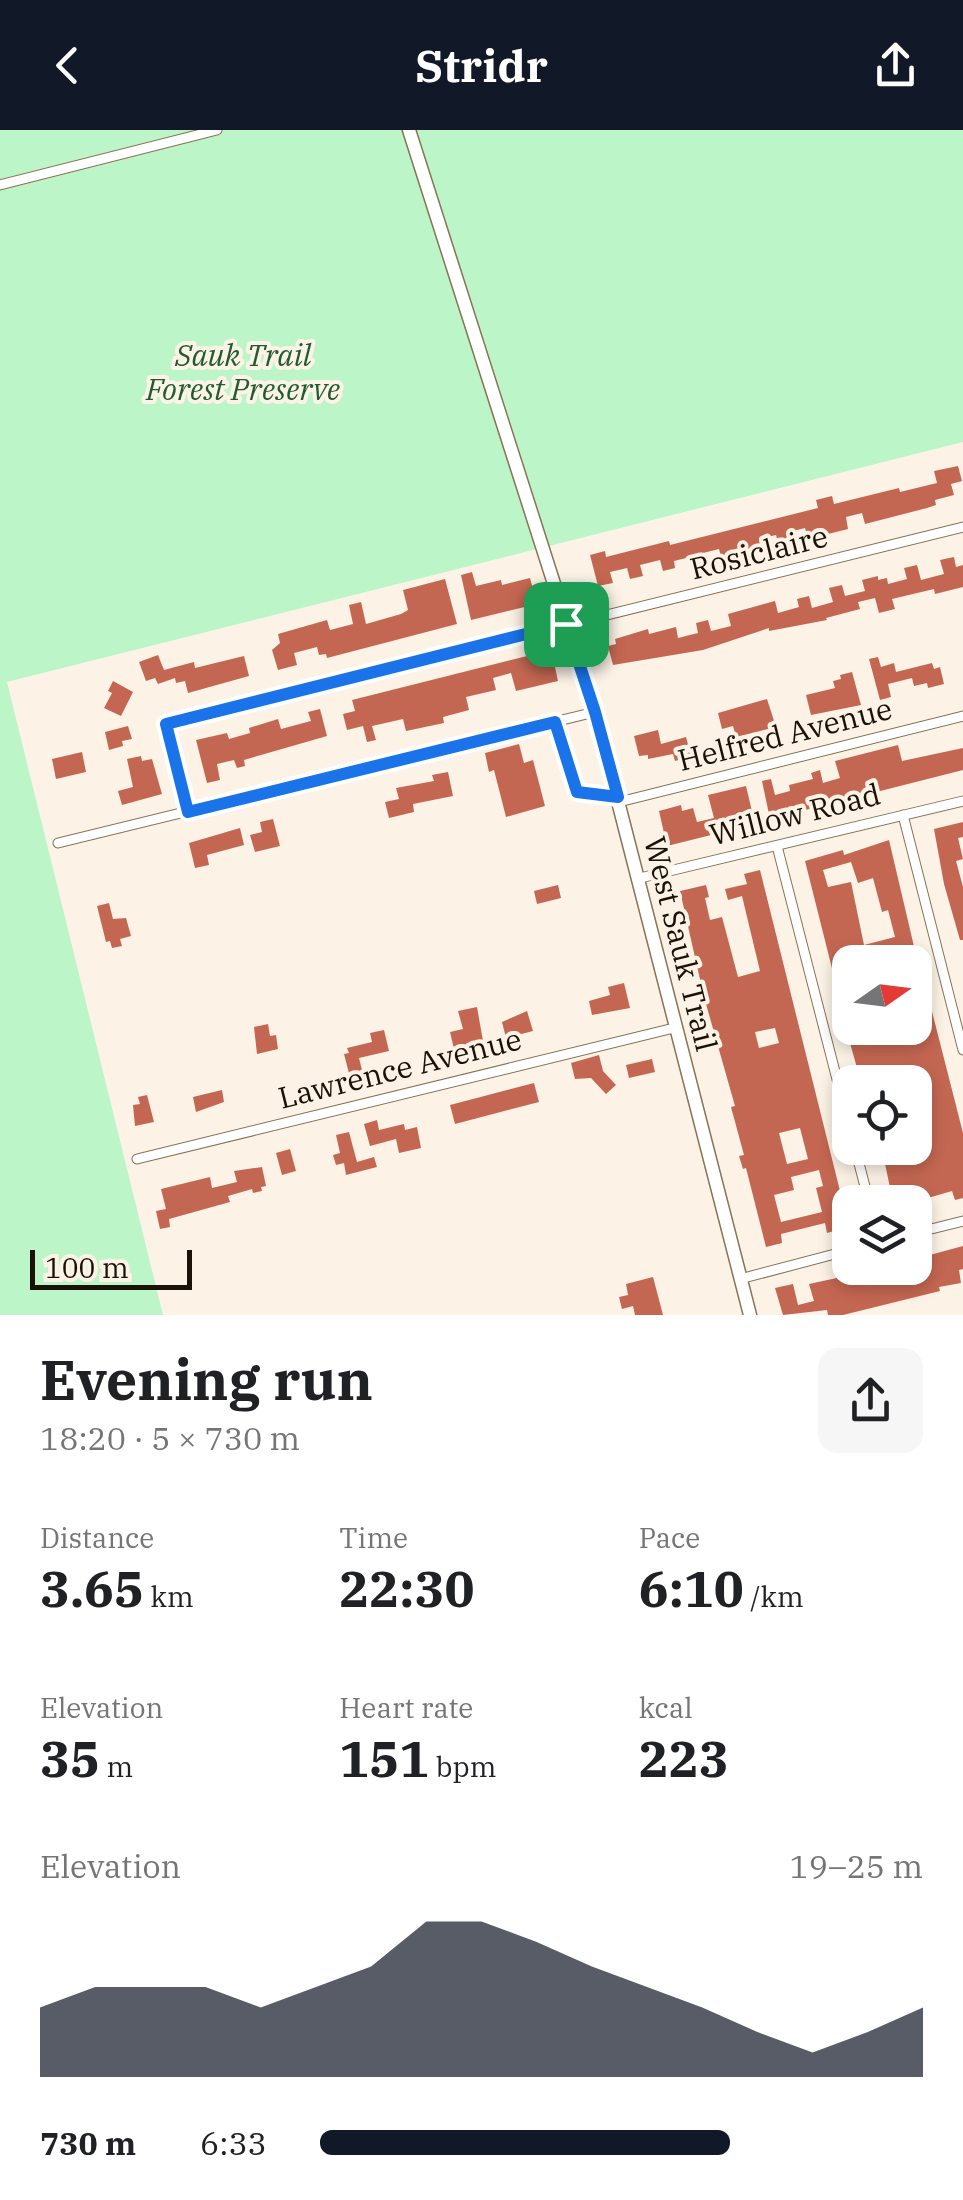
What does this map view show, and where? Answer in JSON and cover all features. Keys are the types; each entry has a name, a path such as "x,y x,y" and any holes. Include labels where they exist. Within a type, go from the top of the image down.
{"main road":[{"name":"West Sauk Trail","path":"409,130 595,712 750,1315"}],"street":[{"path":"0,184 217,130"},
{"name":"Rosiclaire","path":"188,812 166,724 963,527"},
{"path":"58,844 595,712"},
{"name":"Helfred Avenue","path":"618,799 963,716"},
{"name":"Willow Road","path":"640,878 963,801"},
{"path":"903,815 963,1050"},
{"path":"777,846 833,1065"},
{"name":"Lawrence Avenue","path":"137,1159 674,1028"},
{"path":"932,1228 963,1220"},
{"path":"740,1279 832,1255"}],"lane":[{"path":"555,722 577,792 618,799"}],"green space":[{"name":"Sauk Trail Forest Preserve","path":"0,130 963,130 963,442 7,682 163,1315 0,1315"}],"building":[{"path":"958,466 962,481 951,484 954,495 935,500 936,505 865,524 862,513 846,517 848,529 808,539 805,528 789,532 792,543 779,546 776,535 759,539 762,551 722,561 719,549 703,553 705,565 693,568 690,557 674,561 675,568 663,571 660,560 640,565 643,576 630,579 627,568 610,572 613,583 598,586 590,555 605,551 606,557 669,541 670,545 818,508 816,500 832,496 834,504 899,488 900,492 937,483 934,471"},
{"path":"954,557 956,567 963,565 963,587 892,599 895,609 879,613 875,598 858,602 860,609 827,620 769,628 703,650 613,665 608,646 616,644 615,639 648,629 649,634 676,627 678,638 698,633 696,623 708,620 711,631 731,626 728,614 775,601 778,613 799,607 797,599 809,596 812,608 833,602 829,588 842,585 845,596 865,591 862,580 878,576 878,580 887,578 888,584 907,579 904,568 917,565 921,580 944,574 940,560"},
{"path":"472,572 476,586 530,578 537,604 471,620 461,575"},
{"path":"445,579 457,624 327,658 326,654 319,655 317,647 294,653 297,665 278,670 272,650 280,643 278,634 327,620 330,630 353,624 349,605 361,602 366,624 401,614 408,610 403,590"},
{"path":"543,652 552,653 558,681 516,691 511,673 493,678 496,690 466,697 469,710 443,717 444,723 406,731 403,719 372,726 376,740 367,742 363,726 347,730 343,714 355,711 352,700"},
{"path":"158,655 164,670 194,662 195,668 244,656 249,676 188,693 185,681 176,683 175,678 158,684 155,678 146,681 139,662"},
{"path":"878,657 881,667 894,663 896,672 932,663 934,669 940,667 944,684 914,686 912,678 888,684 891,697 880,700 869,659"},
{"path":"852,672 861,705 811,715 806,695 835,688 833,681"},
{"path":"113,681 133,692 121,716 104,708"},
{"path":"767,699 776,727 736,737 733,726 722,729 718,713"},
{"path":"320,709 327,736 244,760 245,766 237,768 234,760 217,764 220,780 207,783 196,740 227,733 229,739 278,719 281,729 311,721 308,712"},
{"path":"128,726 132,739 109,750 105,732"},
{"path":"658,730 661,744 686,737 691,756 675,761 673,754 648,759 648,755 639,756 634,736"},
{"path":"519,744 524,763 533,760 545,806 506,817 494,770 489,772 485,753"},
{"path":"898,745 902,761 963,748 963,770 770,819 762,781 771,779 775,795 790,791 789,785 813,779 811,773 820,770 823,783 840,778 835,761"},
{"path":"82,752 86,772 56,779 52,759"},
{"path":"141,756 142,761 152,759 162,794 122,805 118,791 133,787 127,759"},
{"path":"448,772 453,796 413,804 414,812 389,818 385,802 399,799 396,788 434,781 432,775"},
{"path":"746,786 755,824 667,846 659,811 681,805 682,811 693,808 697,822 714,818 708,795"},
{"path":"273,819 280,846 255,852 250,835 262,832 260,822"},
{"path":"963,822 963,837 958,838 963,859 956,861 963,887 960,940 934,829"},
{"path":"240,828 244,845 207,855 209,865 195,868 189,843"},
{"path":"889,840 914,945 864,945 832,945 832,968 805,861 843,850 844,855","holes":["851,862 858,883 873,878 882,912 888,910 895,937 864,945 851,882 828,887 823,870"]},
{"path":"760,870 839,1185 832,1185 832,1232 827,1233 825,1223 781,1234 782,1243 766,1247 746,1168 743,1169 739,1156 744,1155 731,1107 735,1106 704,997 680,891 706,885 710,920 722,917 738,977 760,971 742,896 728,900 725,889 747,884 744,874","holes":["775,1028 779,1043 759,1048 755,1032","800,1128 808,1159 787,1164 779,1133","819,1170 823,1186 816,1188 822,1212 781,1222 774,1195 794,1190 791,1177"]},
{"path":"558,885 561,898 537,904 534,891"},
{"path":"109,903 113,919 126,918 131,936 120,939 122,946 112,948 110,941 106,942 97,906"},
{"path":"624,983 630,1008 592,1015 589,1001 610,995 608,987"},
{"path":"477,1007 483,1041 474,1044 475,1048 455,1053 450,1032 463,1029 458,1011"},
{"path":"527,1011 533,1031 506,1038 502,1022"},
{"path":"932,1011 963,1133 963,1198 955,1200 952,1191 932,1197 932,1185 889,1185 885,1165 932,1165 932,1065 856,1065 851,1045 932,1045"},
{"path":"268,1024 270,1036 276,1035 278,1049 257,1054 254,1027"},
{"path":"384,1030 389,1051 359,1058 364,1078 351,1081 344,1054 349,1053 347,1048 372,1042 370,1033"},
{"path":"599,1055 603,1071 616,1085 606,1094 591,1078 575,1079 571,1063"},
{"path":"652,1059 655,1072 629,1078 626,1065"},
{"path":"534,1083 539,1102 455,1124 450,1105"},
{"path":"222,1090 224,1102 196,1112 193,1097"},
{"path":"147,1095 154,1122 135,1126 133,1105 140,1104 138,1097"},
{"path":"377,1120 379,1130 404,1124 405,1130 417,1127 421,1148 399,1153 396,1139 370,1146 364,1124"},
{"path":"349,1132 357,1162 374,1157 377,1167 346,1175 344,1163 336,1165 333,1155 340,1153 336,1135"},
{"path":"290,1149 296,1171 282,1175 276,1153"},
{"path":"262,1167 266,1186 261,1187 262,1191 253,1193 252,1189 228,1196 230,1202 169,1219 170,1227 160,1229 156,1211 166,1209 161,1189 210,1177 212,1188 237,1182 234,1171"},
{"path":"963,1246 961,1283 843,1315 828,1315 827,1310 783,1315 775,1288 793,1284 798,1305 814,1301 809,1284 832,1279 832,1285 932,1285 932,1254"},
{"path":"653,1277 663,1315 635,1315 633,1306 622,1309 619,1297 628,1295 626,1284"}],"route":[{"path":"566,624 618,797 577,792 555,722 188,812 166,724 566,624"}]}
